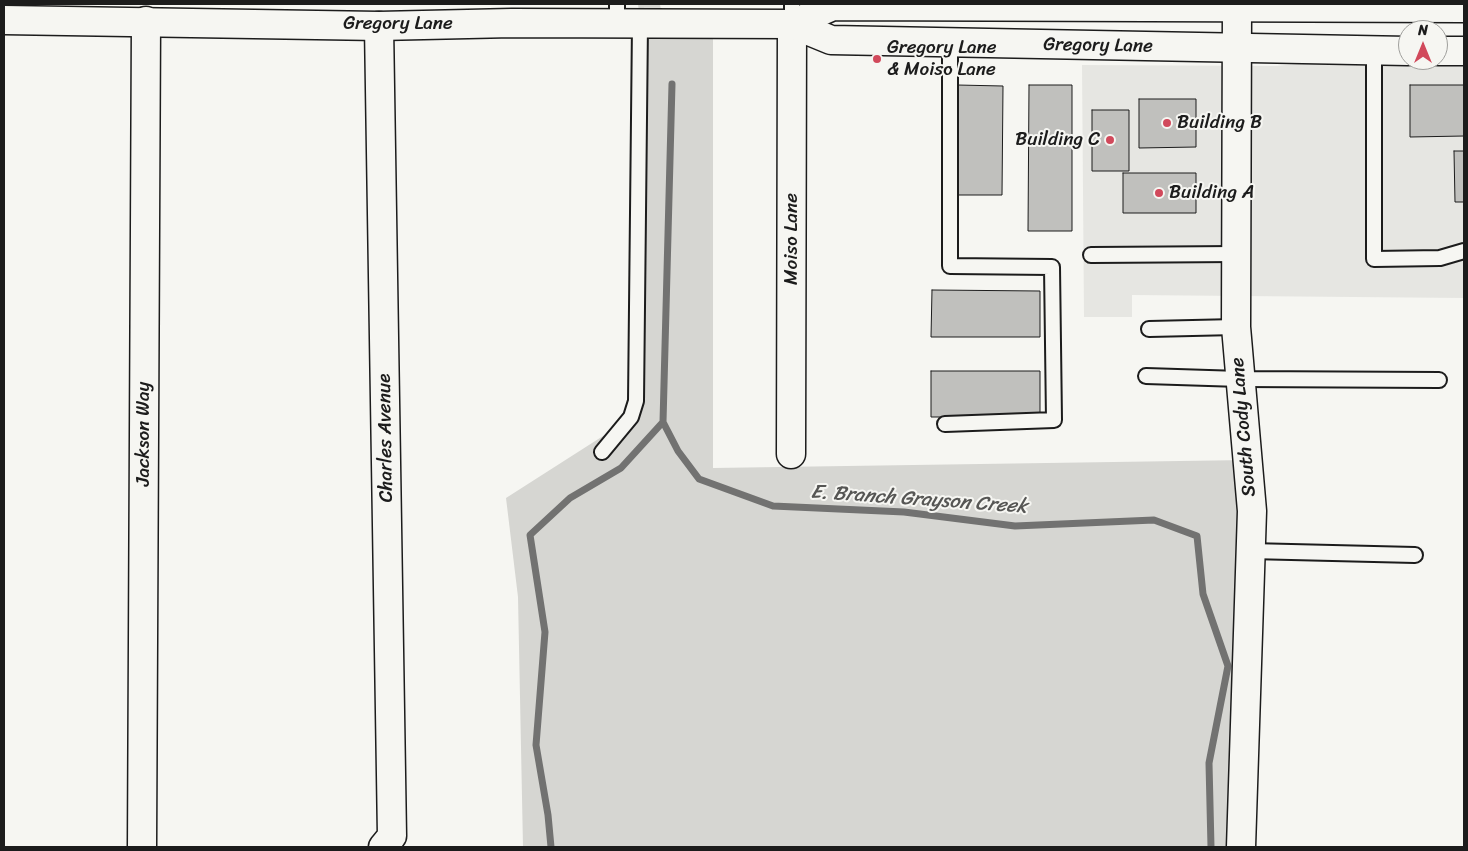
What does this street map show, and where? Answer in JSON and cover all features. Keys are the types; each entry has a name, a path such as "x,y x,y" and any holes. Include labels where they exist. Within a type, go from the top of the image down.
{"street":[{"name":"Gregory Lane","path":"4,20 380,26 512,23 625,17 792,14 833,6 1464,8"},
{"name":"South Cody Lane","path":"1237,6 1236,327 1252,511 1241,847"},
{"name":"Gregory Lane","path":"792,14 831,40 1398,51"},
{"name":"Moiso Lane","path":"791,454 792,14"},
{"name":"Jackson Way","path":"142,847 146,21"},
{"name":"Charles Avenue","path":"380,26 392,836 383,847"},
{"path":"1448,51 1464,51"}],"lane":[{"path":"602,452 631,417 636,400 625,17"},
{"path":"945,424 1054,420 1052,267 950,266 950,42"},
{"path":"1374,50 1374,260 1440,258 1464,251"},
{"path":"1091,255 1237,254"},
{"path":"1148,329 1236,327"},
{"path":"1146,376 1240,379 1439,380"},
{"path":"1250,551 1415,555"}],"shaded area":[{"path":"638,4 660,4 663,24 713,24 713,468 1247,460 1241,847 523,847 518,597 506,498 639,413 640,24"},
{"path":"1464,51 1464,298 1132,295 1132,317 1084,317 1082,65 1276,66 1398,54 1398,70 1448,70 1448,57"}],"building":[{"path":"957,85 1003,86 1002,195 956,195"},
{"path":"1029,85 1072,85 1072,231 1028,231"},
{"path":"1410,85 1464,85 1464,136 1410,137"},
{"name":"Building B","path":"1139,99 1196,99 1196,147 1139,148"},
{"name":"Building C","path":"1092,110 1129,110 1129,171 1092,171"},
{"path":"1454,151 1464,151 1464,202 1455,202"},
{"name":"Building A","path":"1123,173 1196,173 1196,213 1123,213"},
{"path":"932,290 1040,291 1040,337 931,337"},
{"path":"931,371 1040,371 1040,417 931,417"}],"waterway":[{"name":"E. Branch Grayson Creek","path":"672,84 663,422 678,451 699,479 773,506 904,512 1015,526 1154,520 1197,536 1203,594 1228,666 1209,763 1211,847"},
{"path":"551,847 548,815 536,745 545,632 530,535 570,498 621,468 663,422"}],"place":[{"name":"Gregory Lane & Moiso Lane","path":"877,59"},
{"name":"Building B","path":"1167,123"},
{"name":"Building C","path":"1110,140"},
{"name":"Building A","path":"1159,193"}]}
